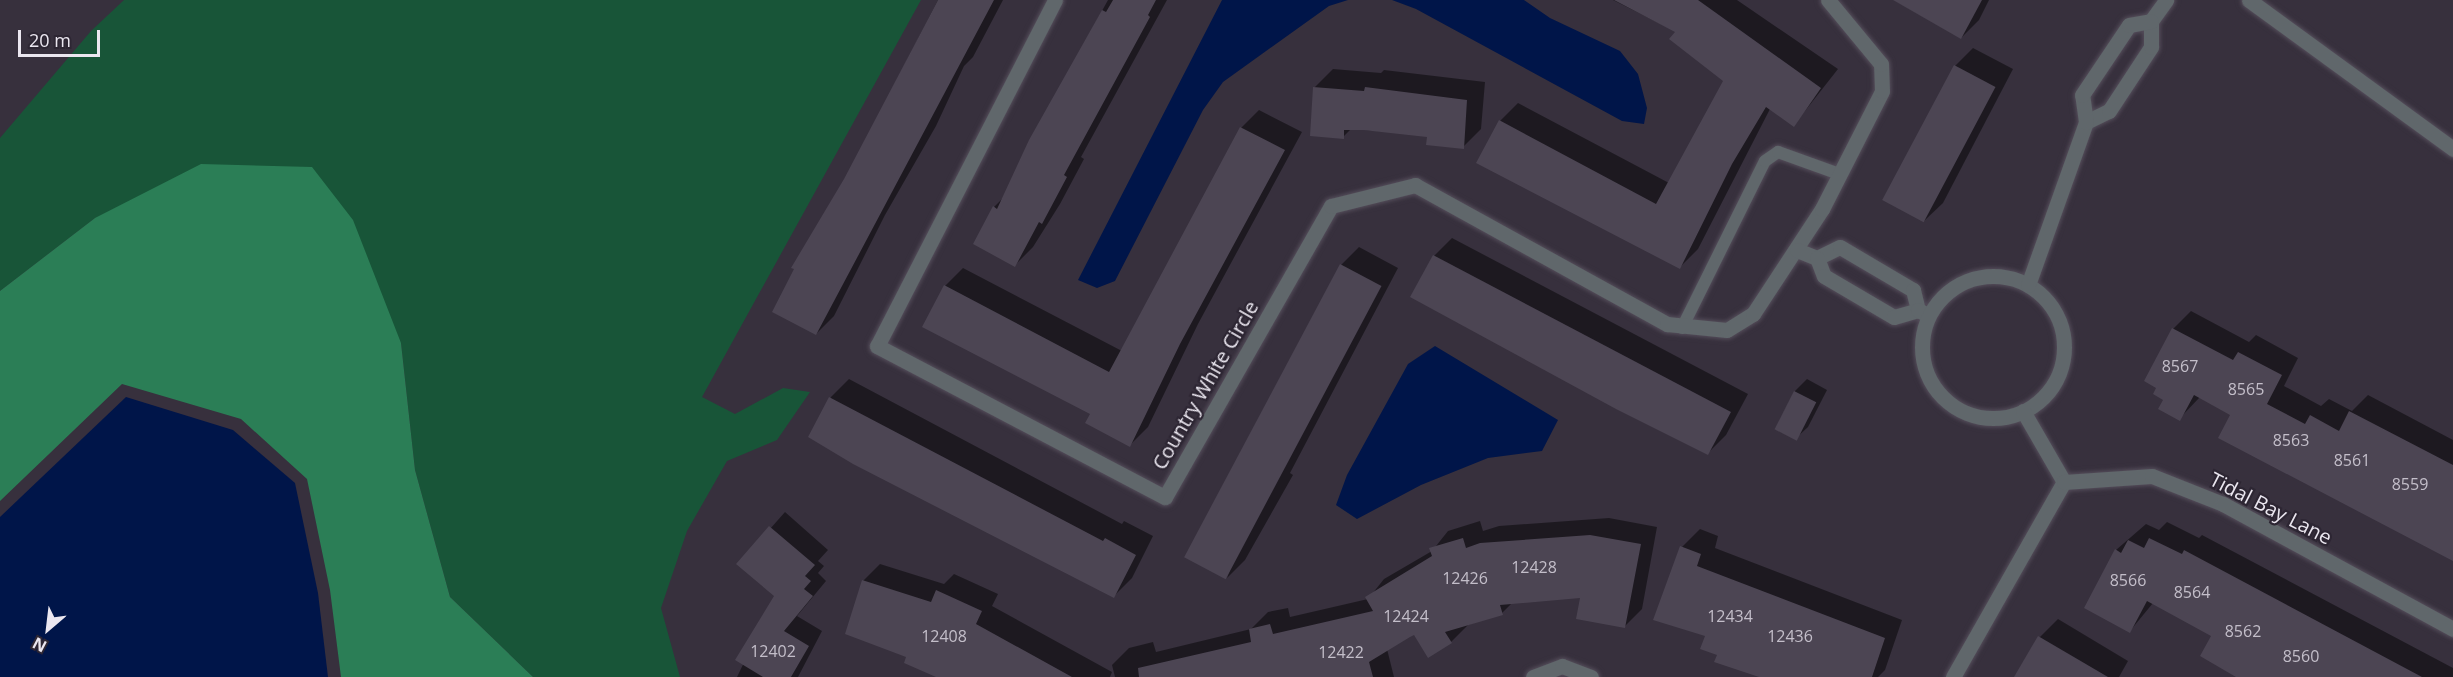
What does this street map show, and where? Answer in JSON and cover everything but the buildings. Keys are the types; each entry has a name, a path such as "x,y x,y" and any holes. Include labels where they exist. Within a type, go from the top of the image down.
{"street":[{"name":"Country White Circle","path":"1055,0 877,346 1165,497 1331,206 1415,184 1667,324 1682,328 1727,330 1753,314 1797,250 1882,91 1881,64 1828,0"},
{"path":"2086,122 2109,111 2115,102 2151,46 2151,21 2166,0"},
{"path":"2249,0 2453,149"},
{"path":"2028,285 2086,122 2082,95 2129,25 2151,21"},
{"path":"1797,250 1817,258 1824,276 1894,317 1923,313 1961,283 1983,276 2006,277 2028,285 2047,300 2060,320 2065,344 2062,368 2052,389 2023,411 1989,419 1966,414 1945,401 1930,383 1923,361 1923,313 1913,290 1840,247 1817,258"},
{"path":"1953,677 2064,483 2023,411"},
{"name":"Tidal Bay Lane","path":"2064,483 2152,476 2223,504 2453,629"},
{"path":"1533,677 1562,666 1591,677"}],"lane":[{"path":"1682,328 1765,161 1778,152 1839,174"}],"green space":[{"path":"124,0 921,0 702,397 735,414 783,388 810,392 777,440 727,461 687,531 661,608 680,677 533,677 450,597 415,470 401,343 95,218 0,291 0,138 91,31"},
{"path":"201,164 312,167 353,220 401,343 415,470 450,597 533,677 341,677 330,590 307,479 241,419 122,384 0,501 0,291 95,218"}],"shaded area":[{"path":"1222,0 1348,0 1329,6 1223,82 1203,110 1115,281 1097,288 1078,280"},
{"path":"1392,0 1524,0 1550,18 1620,51 1638,74 1647,108 1644,124 1622,121 1416,9"},
{"path":"1435,346 1558,420 1542,451 1488,458 1421,485 1357,519 1336,505 1347,475 1408,364"},
{"path":"126,397 233,430 295,483 318,593 328,677 0,677 0,517"}]}
